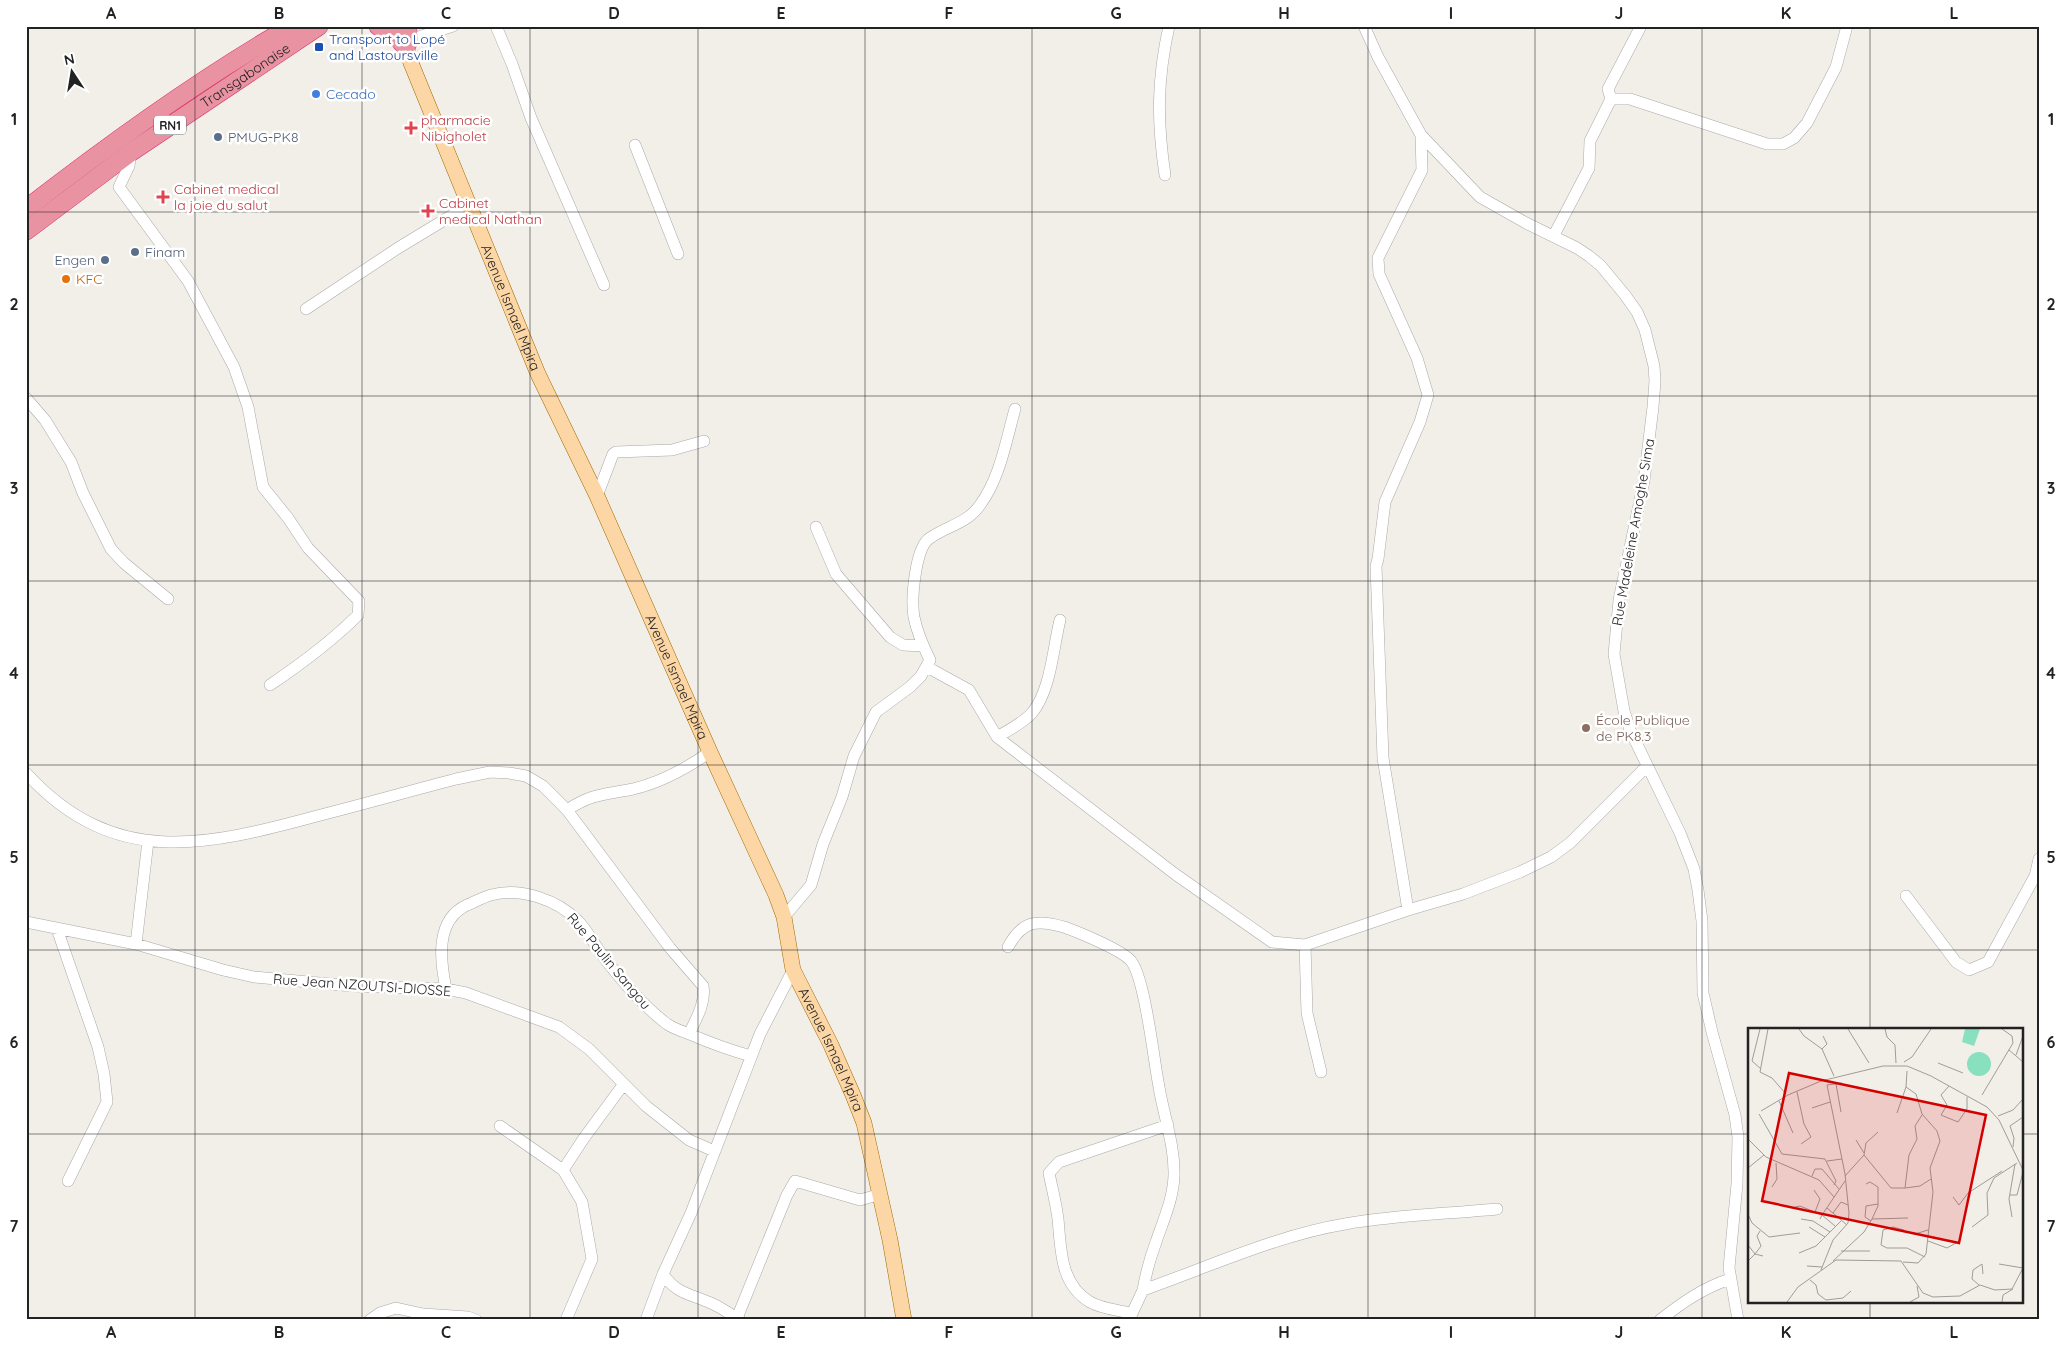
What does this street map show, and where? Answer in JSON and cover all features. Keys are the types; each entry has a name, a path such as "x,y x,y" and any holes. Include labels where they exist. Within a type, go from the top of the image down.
{"highway":[{"name":"Transgabonaise","path":"26,209 85,164 201,83 294,33 319,26"},
{"path":"294,33 332,26"},
{"path":"378,26 403,35"},
{"name":"Transgabonaise","path":"26,231 130,152 294,33"}],"main road":[{"name":"Avenue Ismael Mpira","path":"403,35 411,63 538,374 597,496 710,752 776,895 784,917 793,970 810,999 864,1124 881,1194 904,1320"}],"street":[{"path":"403,35 453,26"},
{"path":"496,26 531,118 604,285"},
{"path":"1165,175 1159,138 1158,114 1163,54 1169,26"},
{"name":"Rue Madeleine Amoghe Sima","path":"1364,26 1378,57 1421,135 1480,197 1526,223 1554,235 1589,256 1600,266 1637,312 1645,330 1654,366 1653,407 1644,481 1618,600 1614,654 1624,711 1638,748 1680,833 1694,870 1702,921 1703,993 1735,1115 1738,1158 1730,1246 1730,1279 1738,1320"},
{"path":"1554,235 1589,168 1590,141 1612,99 1608,89 1641,26"},
{"path":"1612,99 1630,99 1768,144 1783,144 1794,138 1806,123 1836,68 1848,26"},
{"path":"1408,910 1383,758 1376,566 1385,502 1420,422 1428,395 1417,358 1378,274 1377,267 1378,258 1422,170 1421,135"},
{"path":"635,145 678,254"},
{"path":"130,152 129,166 118,187 188,281 234,367 248,408 263,487 288,518 308,548 358,602 358,615 333,640 311,658 270,685"},
{"path":"306,309 398,248 469,205"},
{"path":"26,398 45,420 71,462 83,493 111,549 124,564 168,599"},
{"path":"784,917 811,885 823,844 842,797 854,756 876,712 910,687 928,667 930,660 923,646 914,616 914,589 920,552 924,542 956,526 980,506 997,470 1015,409"},
{"path":"597,496 613,454 616,452 672,450 704,441"},
{"path":"816,528 836,574 890,637 903,645 923,646"},
{"path":"997,737 1016,726 1032,713 1041,698 1049,674 1060,620"},
{"path":"928,667 969,690 997,737 1174,874 1246,926 1272,942 1305,945 1408,910 1463,894 1520,872 1551,857 1570,843 1647,766"},
{"path":"567,810 582,800 656,782 698,761 710,752"},
{"path":"26,774 44,792 81,818 122,835 148,841 195,842 230,838 456,779 490,772 526,776 543,786 567,810 670,948 703,986 703,1003 690,1034"},
{"path":"136,944 148,841"},
{"path":"1906,896 1956,962 1970,970 1988,962 2035,876 2039,859"},
{"name":"Rue Paulin Sangou","path":"446,989 441,965 442,940 447,923 453,916 460,909 492,894 512,893 531,895 550,901 566,910 579,922 601,953 640,1000 669,1025 721,1048 751,1056"},
{"name":"Rue Jean NZOUTSI-DIOSSE","path":"26,922 136,944 223,970 254,977 352,986 446,989 466,993 559,1028 589,1049 646,1106 689,1140 714,1150"},
{"path":"1008,947 1015,934 1026,924 1044,922 1065,928 1110,948 1132,962 1141,988 1160,1092 1168,1125 1173,1151 1174,1177 1170,1202 1148,1266 1143,1290 1130,1316 1090,1302 1070,1282 1063,1266 1049,1173 1059,1162 1168,1125"},
{"path":"57,929 98,1046 107,1089 107,1102 68,1181"},
{"path":"1305,945 1307,1013 1321,1072"},
{"path":"646,1320 663,1274 691,1213 760,1034 793,970"},
{"path":"563,1170 623,1085"},
{"path":"500,1126 563,1170 582,1202 592,1259 566,1320"},
{"path":"663,1274 670,1284 680,1292 714,1304 739,1319 787,1195 795,1181 860,1200 881,1194"},
{"path":"1143,1290 1293,1236 1344,1224 1379,1219 1496,1209"},
{"path":"1660,1320 1693,1295 1711,1285 1730,1279"},
{"path":"370,1320 380,1313 396,1308 422,1314 468,1317 476,1320"}],"place":[{"name":"Transport to Lopé and Lastoursville","path":"319,47"},
{"name":"Cecado","path":"316,94"},
{"name":"pharmacie Nibigholet","path":"411,128"},
{"name":"PMUG-PK8","path":"218,137"},
{"name":"Cabinet medical la joie du salut","path":"163,197"},
{"name":"Cabinet medical Nathan","path":"428,211"},
{"name":"Finam","path":"135,252"},
{"name":"Engen","path":"105,260"},
{"name":"KFC","path":"66,279"},
{"name":"École Publique de PK8.3","path":"1586,728"}]}
